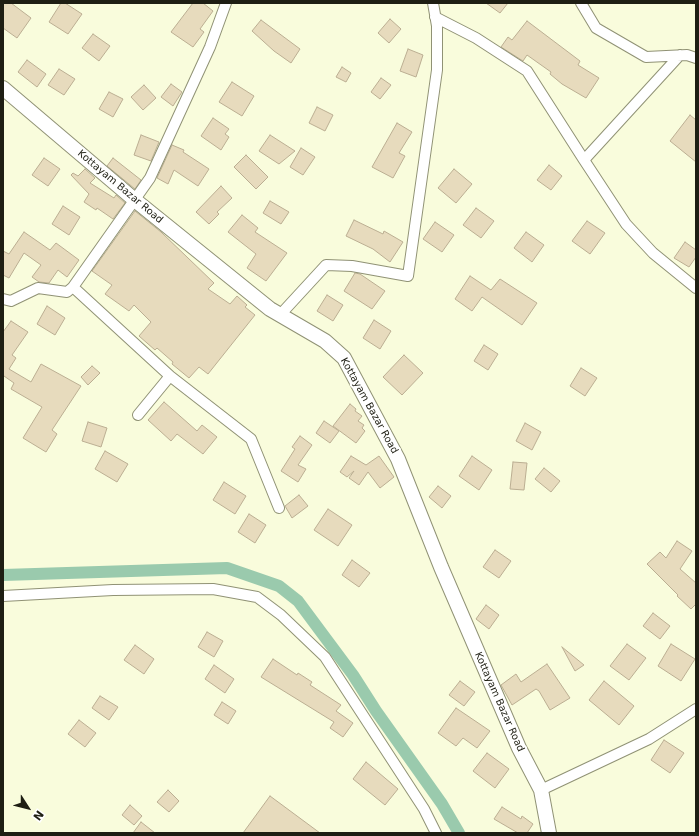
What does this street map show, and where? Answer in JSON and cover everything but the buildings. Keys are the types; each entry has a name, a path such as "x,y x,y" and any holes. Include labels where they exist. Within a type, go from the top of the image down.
{"main road":[{"name":"Kottayam Bazar Road","path":"3,88 136,201 270,309 325,341 344,358 398,459 440,567 516,741 541,790 549,833"}],"street":[{"path":"3,299 11,301 38,288 67,292 73,287 136,201 150,178 204,61 226,3"},
{"path":"280,315 326,265 352,266 408,276 437,70 433,3"},
{"path":"581,3 596,28 646,57 687,55 696,58"},
{"path":"435,17 476,38 527,72 626,224 653,253 696,288"},
{"path":"584,160 680,55"},
{"path":"73,287 170,376 251,439 279,508"},
{"path":"138,415 170,376"},
{"path":"3,596 113,590 212,589 257,597 281,615 325,656 424,809 436,833"},
{"path":"541,790 649,739 696,709"}],"waterway":[{"path":"3,575 227,568 279,586 298,601 353,675 376,711 442,804 459,833"}]}
